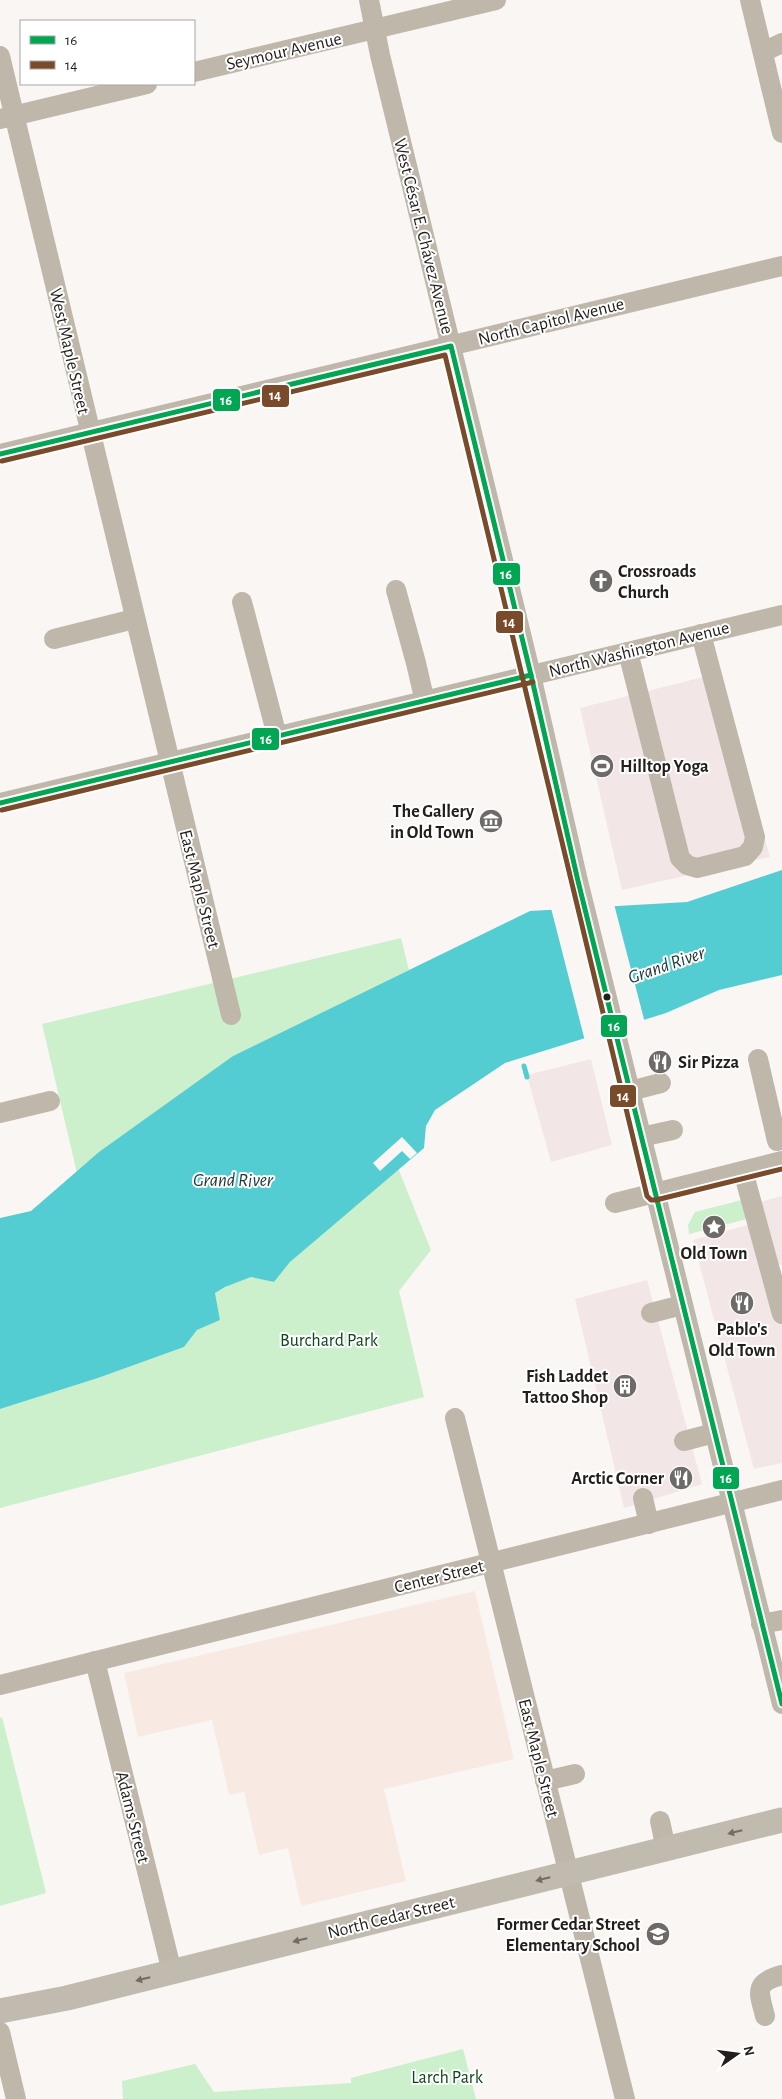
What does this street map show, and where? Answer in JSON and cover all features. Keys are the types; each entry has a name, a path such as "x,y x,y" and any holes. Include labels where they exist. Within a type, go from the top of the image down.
{"main road":[{"name":"North Cedar Street","path":"0,2011 67,1998 782,1820"}],"street":[{"name":"West César E. Chávez Avenue","path":"369,0 531,675 578,881 782,1704"},
{"name":"Seymour Avenue","path":"195,72 375,29 476,2 496,0"},
{"path":"750,0 782,133"},
{"path":"762,52 782,43"},
{"name":"West Maple Street","path":"0,56 7,117 90,433 169,762"},
{"path":"7,117 143,85"},
{"name":"North Capitol Avenue","path":"0,454 782,266"},
{"path":"396,590 417,665 424,702"},
{"path":"242,602 276,736"},
{"name":"North Washington Avenue","path":"0,804 782,615"},
{"path":"54,639 134,619"},
{"path":"628,652 680,858 687,866 697,868 745,856 752,847 755,837 701,634"},
{"name":"East Maple Street","path":"169,762 231,1015"},
{"path":"758,1059 777,1141"},
{"path":"628,1084 661,1083"},
{"path":"0,1113 50,1101"},
{"path":"641,1137 673,1130"},
{"path":"614,1203 782,1161"},
{"path":"743,1171 782,1314"},
{"path":"651,1313 682,1305"},
{"name":"East Maple Street","path":"454,1418 625,2099"},
{"path":"684,1441 714,1433"},
{"name":"Center Street","path":"0,1685 782,1490"},
{"path":"643,1498 649,1524"},
{"path":"761,1624 782,1620"},
{"name":"Adams Street","path":"95,1661 172,1972"},
{"path":"545,1781 576,1774"},
{"path":"660,1822 666,1849"},
{"path":"765,2016 760,1994 762,1985 767,1979 782,1975"},
{"path":"0,2032 16,2099"}],"shaded area":[{"path":"719,673 770,857 622,890 580,708"},
{"path":"591,1059 612,1145 551,1162 527,1075"},
{"path":"782,1196 782,1264 776,1266 782,1293 782,1463 754,1469 693,1240 759,1222 756,1203"},
{"path":"647,1280 702,1484 624,1508 575,1299"},
{"path":"475,1591 514,1759 384,1789 406,1881 301,1906 288,1848 259,1855 244,1792 229,1795 212,1720 138,1737 124,1673"}],"green space":[{"path":"401,938 409,970 233,1056 77,1173 42,1024"},
{"name":"Burchard Park","path":"398,1168 431,1250 399,1291 424,1397 0,1508 0,1409 98,1378 184,1347 197,1330 220,1320 215,1293 251,1277 274,1282 290,1262"},
{"path":"742,1200 747,1219 689,1234 688,1225 695,1212"},
{"path":"2,1717 46,1893 0,1906 0,1718"},
{"name":"Larch Park","path":"463,2049 476,2099 123,2099 122,2081 195,2064 214,2092 351,2083 351,2078"}],"water":[{"name":"Grand River","path":"782,870 782,975 719,990 666,1013 505,1063 435,1110 426,1126 424,1148 290,1262 274,1282 251,1277 215,1293 220,1320 197,1330 184,1347 98,1378 0,1409 0,1218 31,1211 99,1152 233,1056 530,911 687,902"}],"pier":[{"path":"614,904 645,1023 585,1041 551,908"},
{"path":"402,1137 417,1153 410,1159 402,1151 380,1171 373,1163"}],"waterway":[{"path":"524,1066 527,1077"}],"transit line":[{"name":"16","path":"0,454 451,346 531,675 578,881 782,1704"},
{"name":"14","path":"2,461 445,355 647,1196 651,1200 656,1200 782,1169"},
{"name":"16","path":"0,803 531,675"},
{"name":"14","path":"2,810 533,682"}],"place":[{"name":"Crossroads Church","path":"601,581"},
{"name":"Hilltop Yoga","path":"602,766"},
{"name":"The Gallery in Old Town","path":"491,821"},
{"name":"Sir Pizza","path":"660,1062"},
{"name":"Old Town","path":"714,1227"},
{"name":"Pablo's Old Town","path":"742,1303"},
{"name":"Fish Laddet Tattoo Shop","path":"625,1386"},
{"name":"Arctic Corner","path":"681,1478"},
{"name":"Former Cedar Street Elementary School","path":"658,1934"}]}
